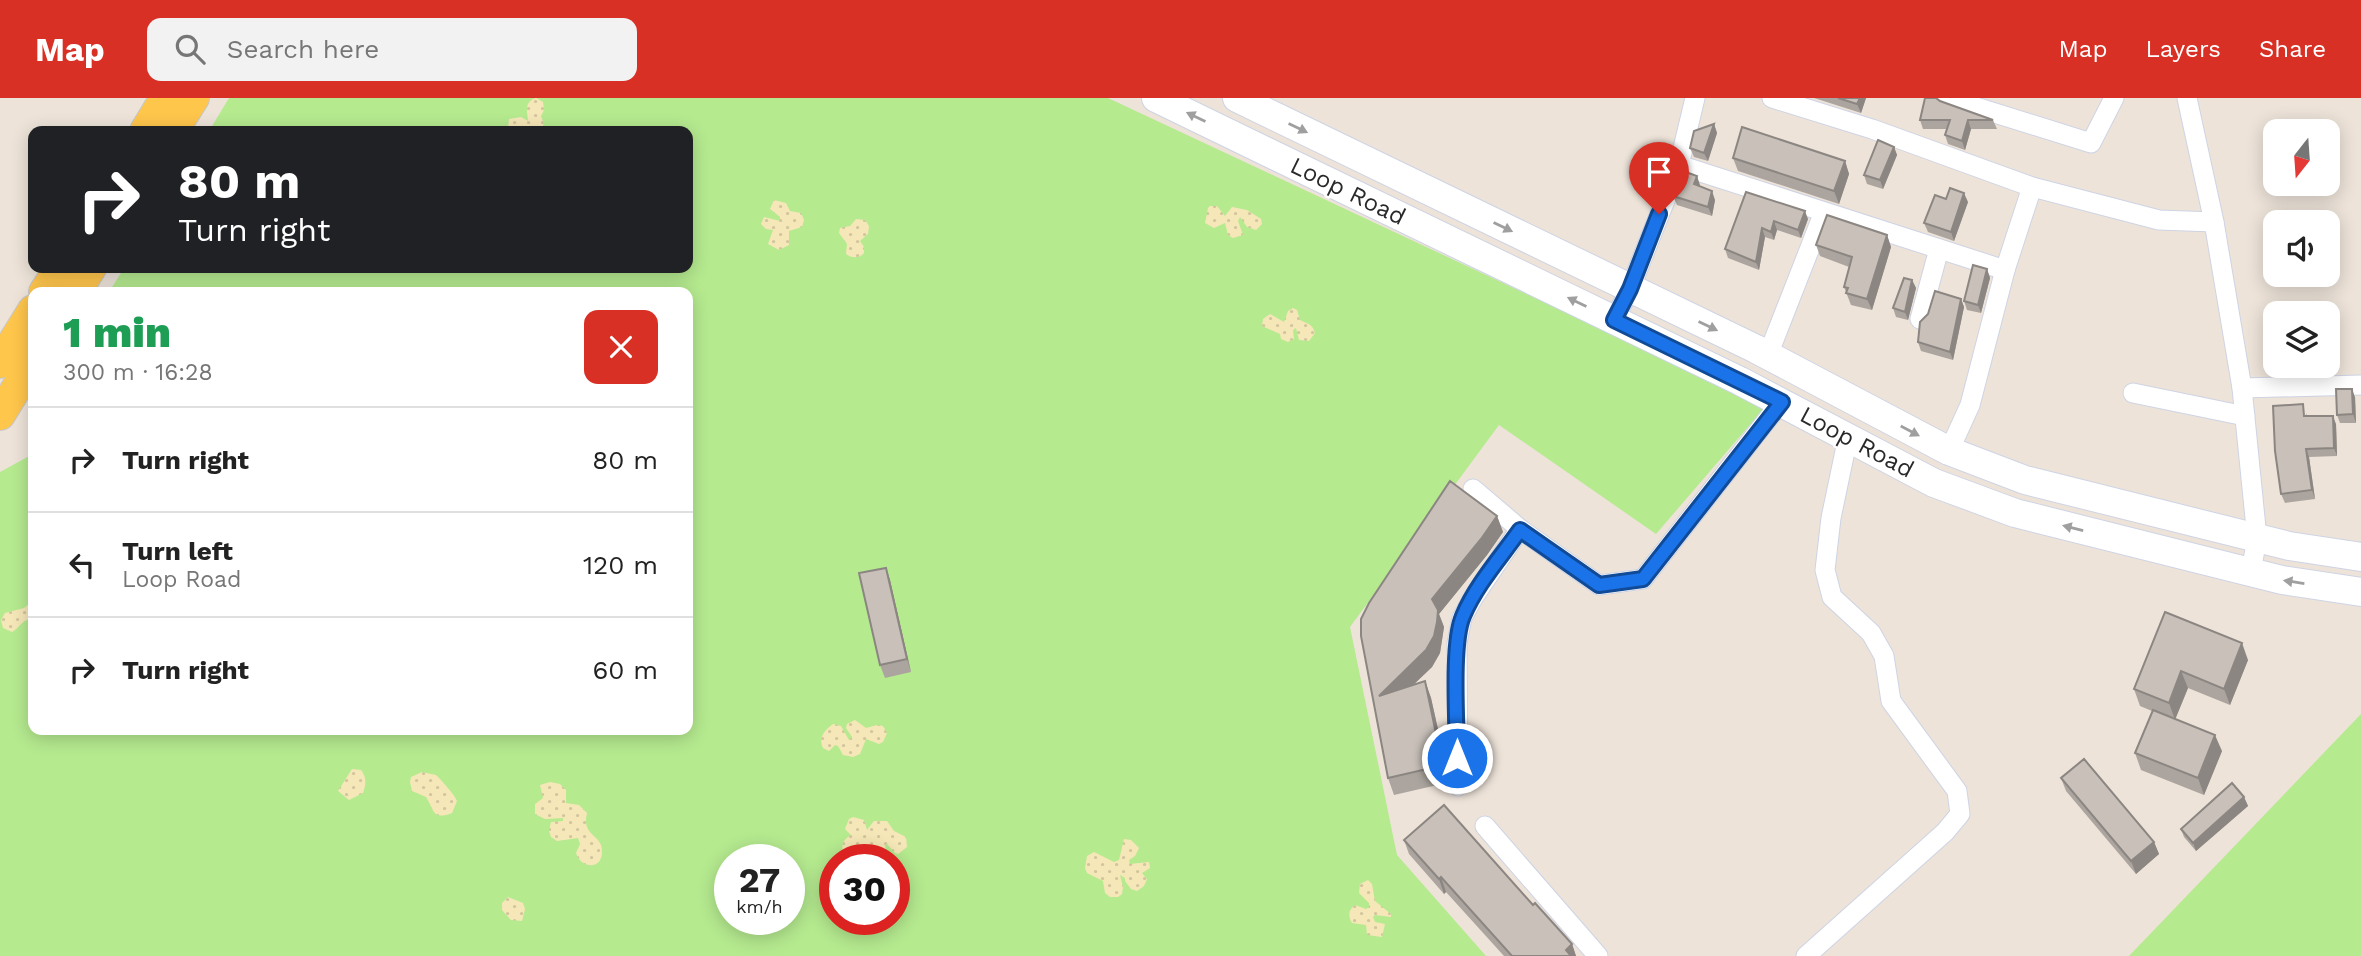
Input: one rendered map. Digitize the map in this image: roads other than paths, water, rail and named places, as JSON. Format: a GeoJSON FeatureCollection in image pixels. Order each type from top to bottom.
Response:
{"type":"FeatureCollection","features":[{"type":"Feature","properties":{"kind":"main road"},"geometry":{"type":"LineString","coordinates":[[135,126],[152,98]]}},
{"type":"Feature","properties":{"kind":"main road"},"geometry":{"type":"LineString","coordinates":[[148,126],[166,98]]}},
{"type":"Feature","properties":{"kind":"main road"},"geometry":{"type":"LineString","coordinates":[[163,126],[181,98]]}},
{"type":"Feature","properties":{"kind":"main road"},"geometry":{"type":"LineString","coordinates":[[176,126],[194,98]]}},
{"type":"Feature","properties":{"kind":"main road","name":"Loop Road"},"geometry":{"type":"LineString","coordinates":[[1156,98],[1782,402],[1934,483],[2015,513],[2282,580],[2361,592]]}},
{"type":"Feature","properties":{"kind":"main road","name":"Loop Road"},"geometry":{"type":"LineString","coordinates":[[1249,101],[1768,355],[1949,451],[2025,480],[2257,538],[2361,557]]}},
{"type":"Feature","properties":{"kind":"main road"},"geometry":{"type":"LineString","coordinates":[[0,346],[28,302]]}},
{"type":"Feature","properties":{"kind":"main road"},"geometry":{"type":"LineString","coordinates":[[0,363],[28,318]]}},
{"type":"Feature","properties":{"kind":"main road"},"geometry":{"type":"LineString","coordinates":[[0,391],[28,345]]}},
{"type":"Feature","properties":{"kind":"main road"},"geometry":{"type":"LineString","coordinates":[[0,415],[28,369]]}},
{"type":"Feature","properties":{"kind":"street"},"geometry":{"type":"LineString","coordinates":[[1614,320],[1630,289],[1679,164],[1695,98]]}},
{"type":"Feature","properties":{"kind":"street"},"geometry":{"type":"LineString","coordinates":[[1772,98],[1872,129],[2032,187],[2159,220],[2214,222]]}},
{"type":"Feature","properties":{"kind":"street"},"geometry":{"type":"LineString","coordinates":[[1947,98],[2091,143],[2114,98]]}},
{"type":"Feature","properties":{"kind":"street"},"geometry":{"type":"LineString","coordinates":[[2187,98],[2214,222],[2242,388],[2257,538],[2251,572]]}},
{"type":"Feature","properties":{"kind":"street"},"geometry":{"type":"LineString","coordinates":[[1242,139],[1249,101]]}},
{"type":"Feature","properties":{"kind":"street"},"geometry":{"type":"LineString","coordinates":[[1679,164],[2005,270]]}},
{"type":"Feature","properties":{"kind":"street"},"geometry":{"type":"LineString","coordinates":[[1949,451],[1970,405],[2005,270],[2032,187]]}},
{"type":"Feature","properties":{"kind":"street"},"geometry":{"type":"LineString","coordinates":[[1768,355],[1824,212]]}},
{"type":"Feature","properties":{"kind":"street"},"geometry":{"type":"LineString","coordinates":[[1920,319],[1939,249]]}},
{"type":"Feature","properties":{"kind":"street"},"geometry":{"type":"LineString","coordinates":[[2242,388],[2361,385]]}},
{"type":"Feature","properties":{"kind":"street"},"geometry":{"type":"LineString","coordinates":[[2133,393],[2245,416]]}},
{"type":"Feature","properties":{"kind":"street"},"geometry":{"type":"LineString","coordinates":[[1473,489],[1520,530],[1599,585],[1643,579],[1782,402]]}},
{"type":"Feature","properties":{"kind":"street"},"geometry":{"type":"LineString","coordinates":[[1806,956],[1945,832],[1960,814],[1957,791],[1891,701],[1884,656],[1871,633],[1832,597],[1825,570],[1831,518],[1848,438]]}},
{"type":"Feature","properties":{"kind":"street"},"geometry":{"type":"LineString","coordinates":[[1458,786],[1457,643],[1462,618],[1520,530]]}},
{"type":"Feature","properties":{"kind":"street"},"geometry":{"type":"LineString","coordinates":[[1485,826],[1598,956]]}}]}
